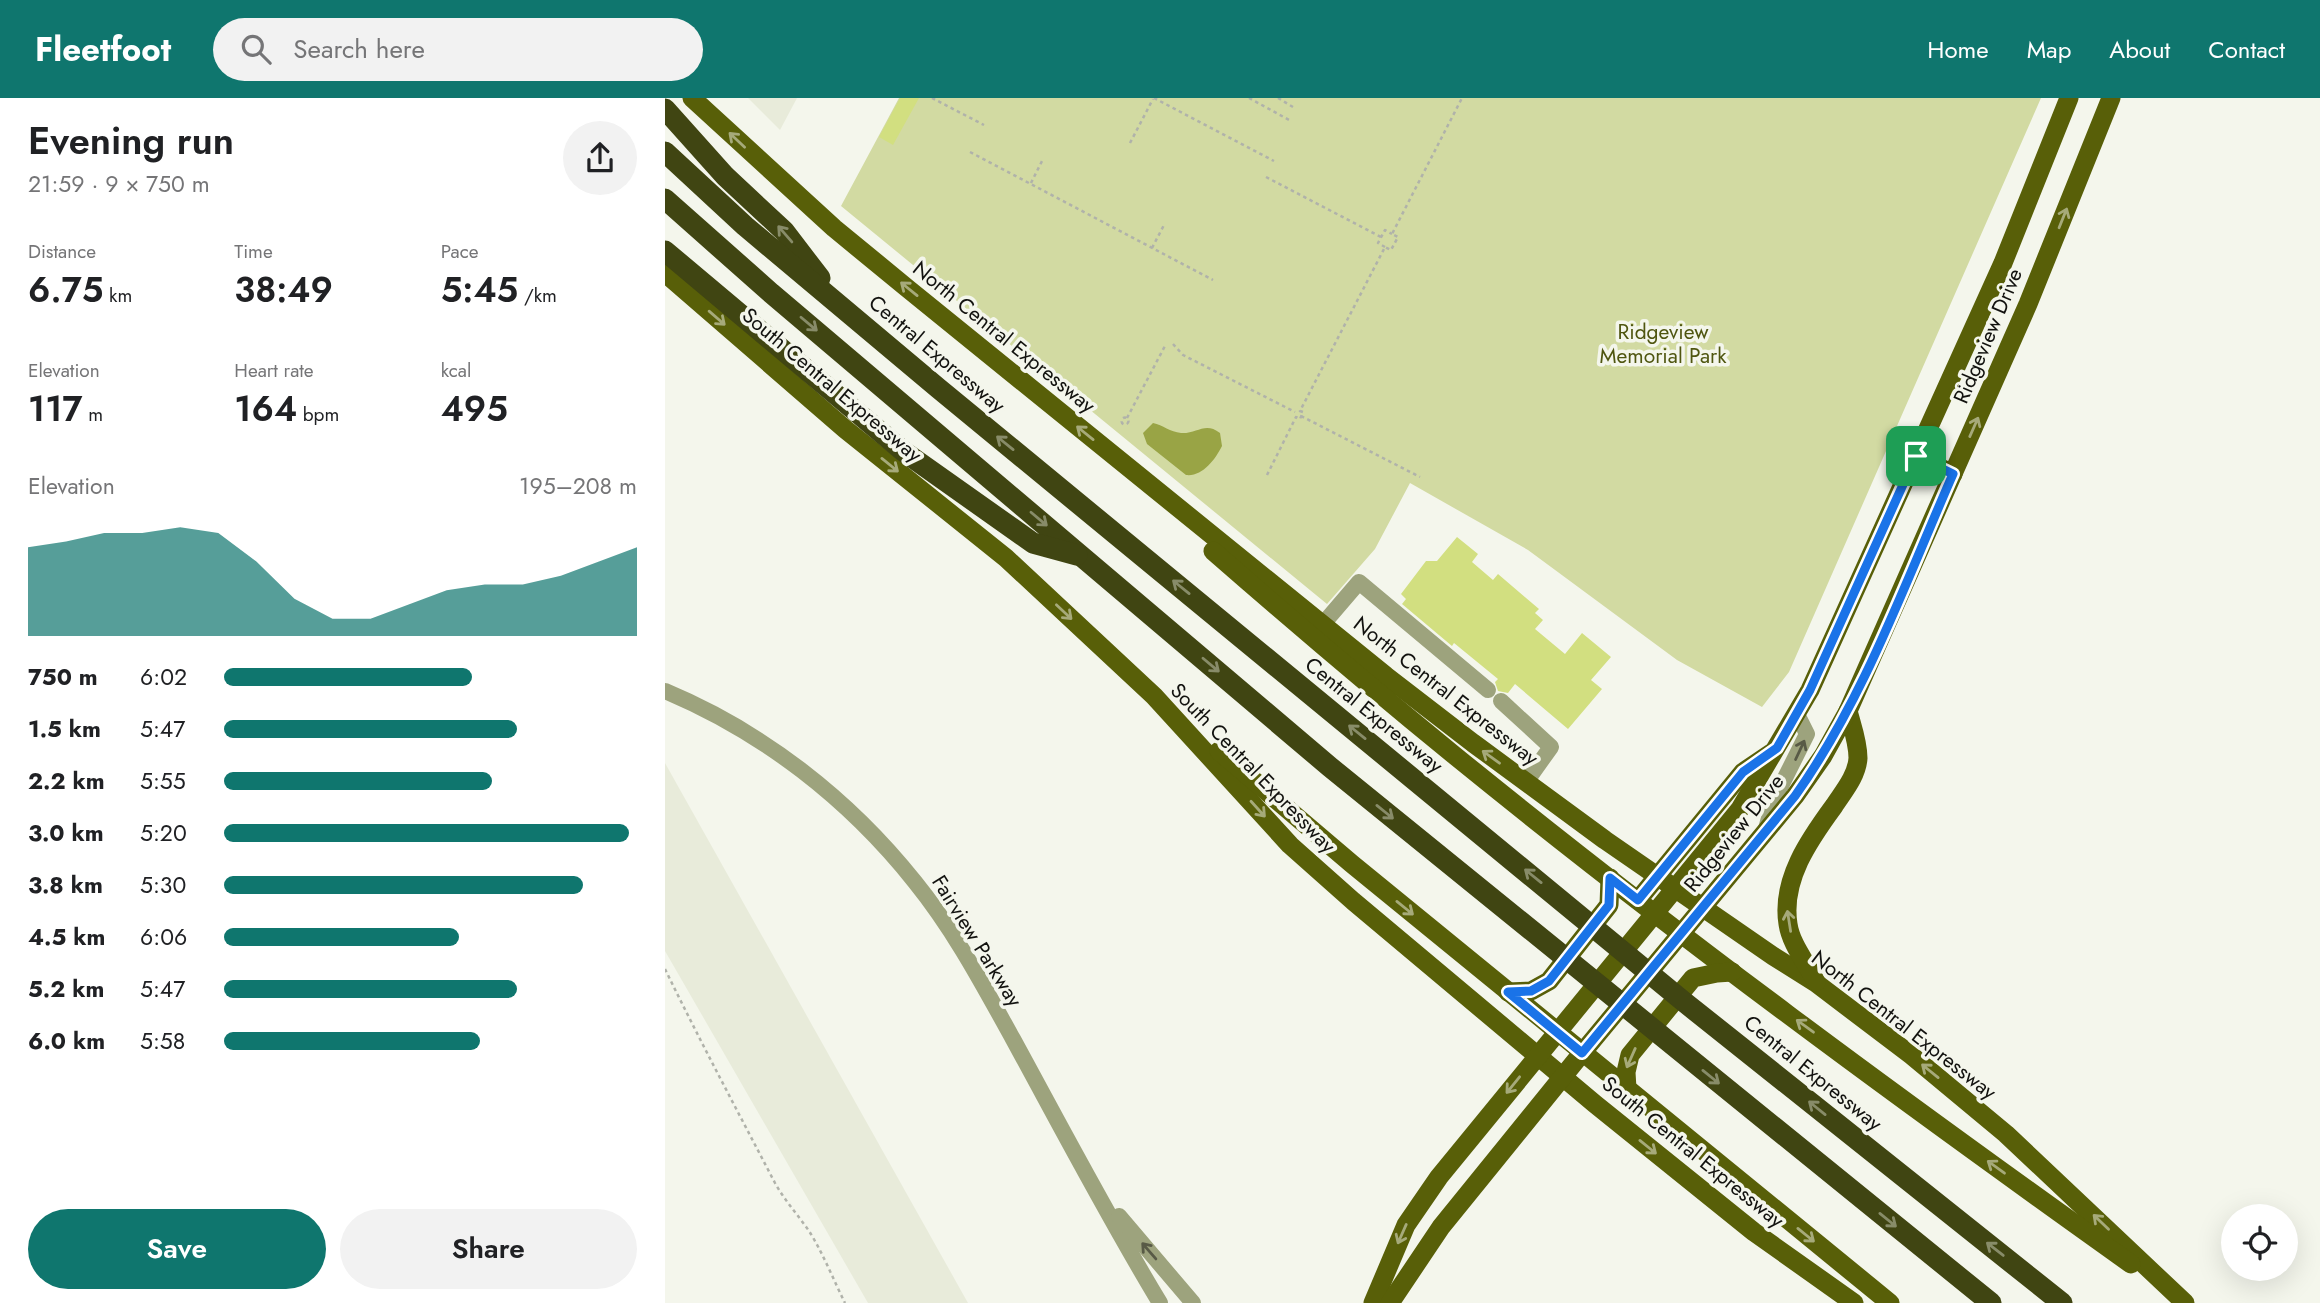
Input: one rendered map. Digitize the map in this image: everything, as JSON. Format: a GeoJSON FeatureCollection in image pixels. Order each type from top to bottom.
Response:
{"type":"FeatureCollection","features":[{"type":"Feature","properties":{"kind":"highway"},"geometry":{"type":"LineString","coordinates":[[665,109],[725,176],[784,232],[842,307]]}},
{"type":"Feature","properties":{"kind":"highway","name":"Central Expressway"},"geometry":{"type":"LineString","coordinates":[[665,152],[754,233],[842,307],[1694,1009],[2058,1299]]}},
{"type":"Feature","properties":{"kind":"highway"},"geometry":{"type":"LineString","coordinates":[[665,199],[771,293],[1341,775],[1991,1303]]}},
{"type":"Feature","properties":{"kind":"highway"},"geometry":{"type":"LineString","coordinates":[[665,251],[903,451],[1033,543],[1084,558]]}},
{"type":"Feature","properties":{"kind":"main road","name":"North Central Expressway"},"geometry":{"type":"LineString","coordinates":[[692,98],[845,236],[1138,476],[1462,735],[1650,871],[1816,983],[1911,1055],[2006,1134],[2185,1303]]}},
{"type":"Feature","properties":{"kind":"main road","name":"Ridgeview Drive"},"geometry":{"type":"LineString","coordinates":[[1373,1303],[1406,1225],[1439,1177],[1740,809],[1777,748],[1821,667],[2003,263],[2069,98]]}},
{"type":"Feature","properties":{"kind":"main road","name":"Ridgeview Drive"},"geometry":{"type":"LineString","coordinates":[[1390,1303],[1441,1227],[1766,832],[1823,756],[1847,711],[2028,303],[2111,98]]}},
{"type":"Feature","properties":{"kind":"main road","name":"South Central Expressway"},"geometry":{"type":"LineString","coordinates":[[665,273],[845,429],[1006,558],[1154,696],[1290,845],[1353,901],[1595,1104],[1754,1232],[1854,1303]]}},
{"type":"Feature","properties":{"kind":"main road"},"geometry":{"type":"LineString","coordinates":[[1916,456],[1953,474]]}},
{"type":"Feature","properties":{"kind":"main road"},"geometry":{"type":"LineString","coordinates":[[1138,476],[1182,525],[1335,657],[1610,878],[1933,1121],[2185,1303]]}},
{"type":"Feature","properties":{"kind":"main road"},"geometry":{"type":"LineString","coordinates":[[1154,696],[1555,1032],[1890,1303]]}},
{"type":"Feature","properties":{"kind":"main road"},"geometry":{"type":"LineString","coordinates":[[1816,983],[1796,948],[1788,926],[1787,902],[1791,877],[1849,783],[1858,761],[1856,739],[1847,711]]}},
{"type":"Feature","properties":{"kind":"main road"},"geometry":{"type":"LineString","coordinates":[[1638,900],[1743,772],[1777,748]]}},
{"type":"Feature","properties":{"kind":"main road"},"geometry":{"type":"LineString","coordinates":[[1508,992],[1531,991],[1549,981],[1609,905],[1610,878]]}},
{"type":"Feature","properties":{"kind":"main road"},"geometry":{"type":"LineString","coordinates":[[1627,1089],[1626,1072],[1630,1055],[1693,978],[1717,972],[1732,972]]}},
{"type":"Feature","properties":{"kind":"street"},"geometry":{"type":"LineString","coordinates":[[1323,624],[1359,582],[1495,695],[1552,747],[1526,782]]}},
{"type":"Feature","properties":{"kind":"street","name":"Fairview Parkway"},"geometry":{"type":"LineString","coordinates":[[665,691],[743,730],[787,759],[832,796],[905,869],[940,916],[974,969],[1160,1303]]}},
{"type":"Feature","properties":{"kind":"street"},"geometry":{"type":"LineString","coordinates":[[1766,832],[1774,800],[1807,734],[1797,713]]}},
{"type":"Feature","properties":{"kind":"street","name":"Fairview Parkway"},"geometry":{"type":"LineString","coordinates":[[1097,1190],[1193,1303]]}},
{"type":"Feature","properties":{"kind":"path"},"geometry":{"type":"LineString","coordinates":[[932,98],[984,125]]}},
{"type":"Feature","properties":{"kind":"path"},"geometry":{"type":"LineString","coordinates":[[1130,143],[1154,98],[1274,161]]}},
{"type":"Feature","properties":{"kind":"path"},"geometry":{"type":"LineString","coordinates":[[1249,98],[1291,121]]}},
{"type":"Feature","properties":{"kind":"path"},"geometry":{"type":"LineString","coordinates":[[1278,98],[1293,107]]}},
{"type":"Feature","properties":{"kind":"path"},"geometry":{"type":"LineString","coordinates":[[1392,234],[1462,98]]}},
{"type":"Feature","properties":{"kind":"path"},"geometry":{"type":"LineString","coordinates":[[970,152],[1213,280]]}},
{"type":"Feature","properties":{"kind":"path"},"geometry":{"type":"LineString","coordinates":[[1031,183],[1042,161]]}},
{"type":"Feature","properties":{"kind":"path"},"geometry":{"type":"LineString","coordinates":[[1266,177],[1381,237]]}},
{"type":"Feature","properties":{"kind":"path"},"geometry":{"type":"LineString","coordinates":[[1152,248],[1164,225]]}},
{"type":"Feature","properties":{"kind":"path"},"geometry":{"type":"LineString","coordinates":[[1385,230],[1398,237],[1391,250],[1378,243],[1381,237],[1385,230]]}},
{"type":"Feature","properties":{"kind":"path"},"geometry":{"type":"LineString","coordinates":[[1300,411],[1385,247]]}},
{"type":"Feature","properties":{"kind":"path"},"geometry":{"type":"LineString","coordinates":[[1127,418],[1166,344]]}},
{"type":"Feature","properties":{"kind":"path"},"geometry":{"type":"LineString","coordinates":[[1173,344],[1183,355],[1295,412]]}},
{"type":"Feature","properties":{"kind":"path"},"geometry":{"type":"LineString","coordinates":[[1295,412],[1296,409],[1300,411]]}},
{"type":"Feature","properties":{"kind":"path"},"geometry":{"type":"LineString","coordinates":[[1300,411],[1303,412],[1301,416]]}},
{"type":"Feature","properties":{"kind":"path"},"geometry":{"type":"LineString","coordinates":[[1295,412],[1293,416],[1296,417]]}},
{"type":"Feature","properties":{"kind":"path"},"geometry":{"type":"LineString","coordinates":[[1296,417],[1300,419],[1301,416]]}},
{"type":"Feature","properties":{"kind":"path"},"geometry":{"type":"LineString","coordinates":[[1301,416],[1420,477]]}},
{"type":"Feature","properties":{"kind":"path"},"geometry":{"type":"LineString","coordinates":[[1267,475],[1296,417]]}},
{"type":"Feature","properties":{"kind":"path"},"geometry":{"type":"LineString","coordinates":[[665,969],[708,1057],[776,1184],[788,1206],[810,1233],[845,1303]]}},
{"type":"Feature","properties":{"kind":"shaded area"},"geometry":{"type":"Polygon","coordinates":[[[748,98],[797,98],[780,130],[748,98]]]}},
{"type":"Feature","properties":{"kind":"shaded area"},"geometry":{"type":"Polygon","coordinates":[[[1153,423],[1181,433],[1210,428],[1220,433],[1222,446],[1203,470],[1186,475],[1147,444],[1143,433],[1153,423]]]}},
{"type":"Feature","properties":{"kind":"shaded area"},"geometry":{"type":"Polygon","coordinates":[[[665,763],[968,1303],[868,1303],[665,951],[665,763]]]}},
{"type":"Feature","properties":{"kind":"green space","name":"Ridgeview Memorial Park"},"geometry":{"type":"Polygon","coordinates":[[[899,98],[2041,98],[1789,672],[1762,707],[1677,660],[1528,550],[1410,483],[1375,549],[1327,604],[841,206],[899,98]]]}},
{"type":"Feature","properties":{"kind":"building"},"geometry":{"type":"Polygon","coordinates":[[[900,98],[919,98],[893,145],[879,137],[900,98]]]}},
{"type":"Feature","properties":{"kind":"building"},"geometry":{"type":"Polygon","coordinates":[[[1457,537],[1478,554],[1472,562],[1493,580],[1498,574],[1539,609],[1535,613],[1543,620],[1535,629],[1565,654],[1582,633],[1611,657],[1591,680],[1602,689],[1568,729],[1515,684],[1508,693],[1498,691],[1495,682],[1498,679],[1454,643],[1452,646],[1402,604],[1406,599],[1401,594],[1426,561],[1437,561],[1457,537]]]}},
{"type":"Feature","properties":{"kind":"route"},"geometry":{"type":"LineString","coordinates":[[1916,456],[1953,474],[1847,711],[1823,756],[1795,796],[1582,1053],[1508,992],[1531,991],[1549,981],[1609,905],[1610,878],[1638,900],[1743,772],[1777,748],[1810,690],[1916,456]]}}]}
